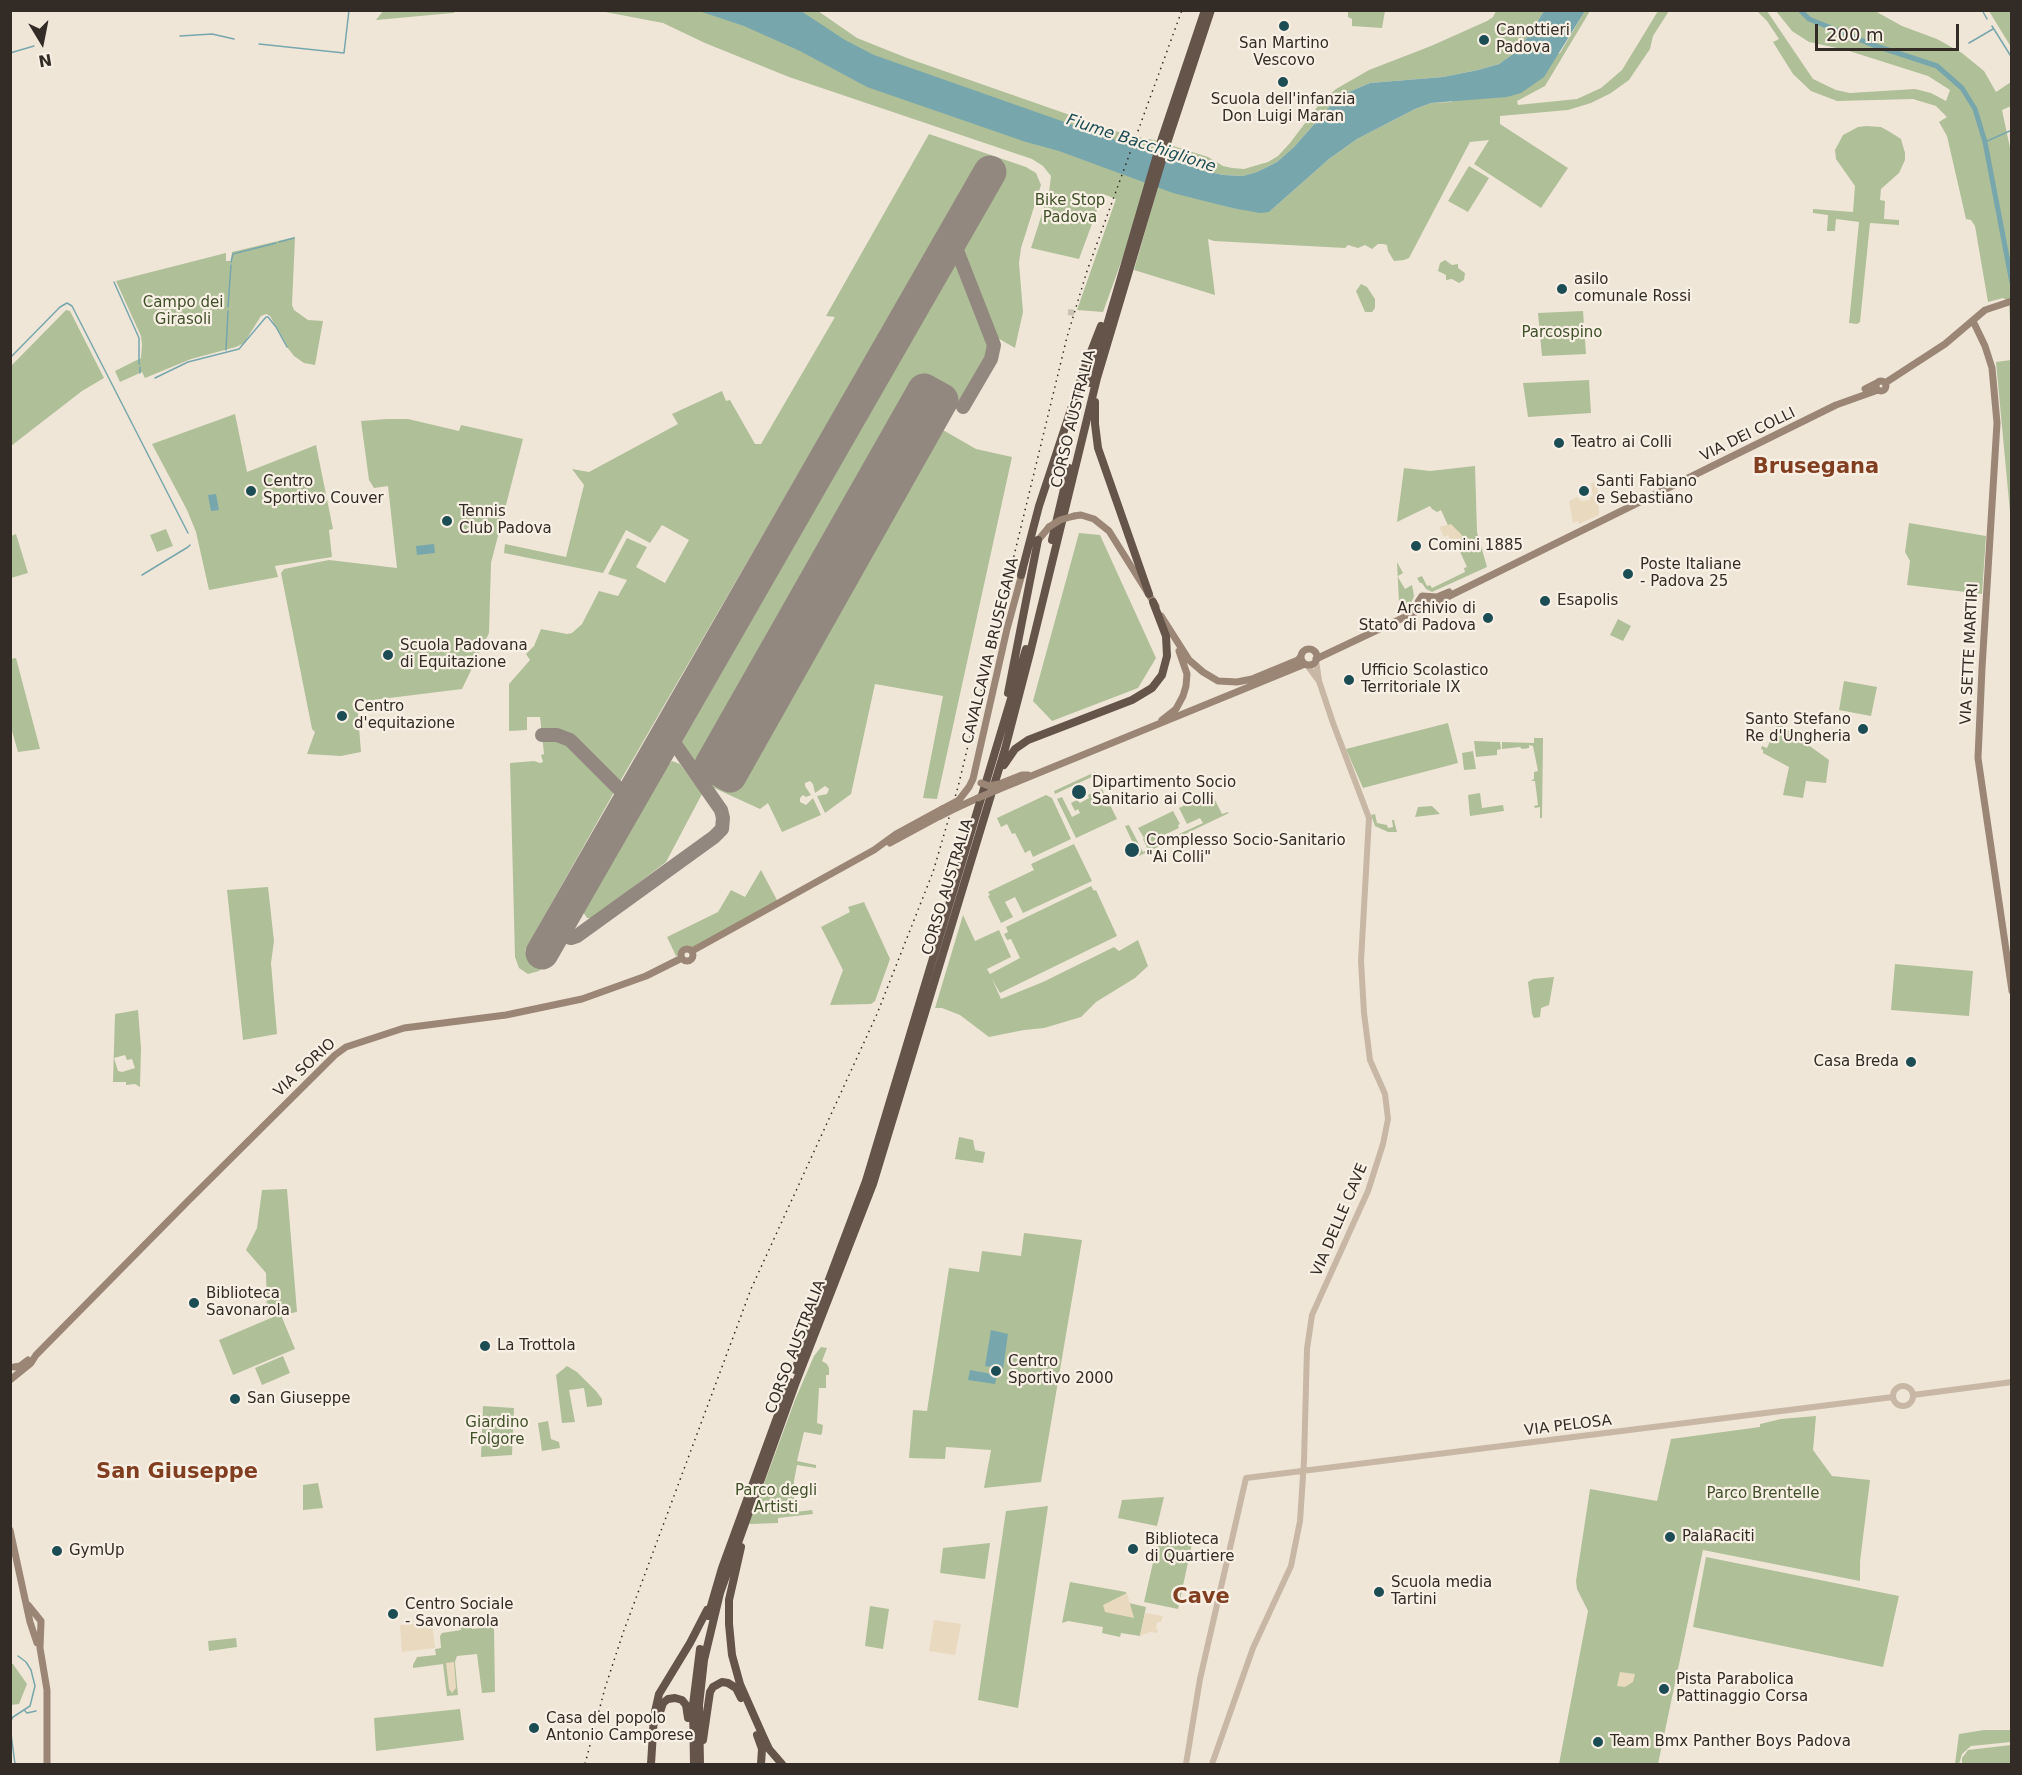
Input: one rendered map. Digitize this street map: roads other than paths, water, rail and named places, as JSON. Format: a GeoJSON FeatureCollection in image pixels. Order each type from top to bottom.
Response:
{"type":"FeatureCollection","features":[{"type":"Feature","properties":{"kind":"highway","name":"CORSO AUSTRALIA"},"geometry":{"type":"LineString","coordinates":[[700,1764],[699,1705],[704,1660],[720,1593],[796,1382],[873,1184],[1005,749],[1097,378],[1147,197],[1205,10]]}},
{"type":"Feature","properties":{"kind":"highway","name":"CORSO AUSTRALIA"},"geometry":{"type":"LineString","coordinates":[[1165,139],[1211,10]]}},
{"type":"Feature","properties":{"kind":"highway","name":"CORSO AUSTRALIA"},"geometry":{"type":"LineString","coordinates":[[694,1764],[693,1705],[698,1661],[711,1602],[756,1470],[866,1181],[1025,651],[1093,370],[1123,266],[1147,197]]}},
{"type":"Feature","properties":{"kind":"highway"},"geometry":{"type":"LineString","coordinates":[[1021,575],[1032,527],[1081,377],[1103,321],[1114,283],[1123,266]]}},
{"type":"Feature","properties":{"kind":"highway"},"geometry":{"type":"LineString","coordinates":[[983,819],[1005,764],[1011,753],[1020,745],[1035,736],[1141,696],[1157,682],[1166,662],[1167,644],[1164,627],[1151,598],[1098,448],[1095,424],[1097,378]]}},
{"type":"Feature","properties":{"kind":"highway"},"geometry":{"type":"LineString","coordinates":[[998,743],[1038,540]]}},
{"type":"Feature","properties":{"kind":"highway"},"geometry":{"type":"LineString","coordinates":[[749,1511],[731,1589],[730,1639],[741,1684],[769,1749],[782,1764]]}},
{"type":"Feature","properties":{"kind":"highway"},"geometry":{"type":"LineString","coordinates":[[653,1761],[654,1716],[658,1694],[690,1644],[711,1602]]}},
{"type":"Feature","properties":{"kind":"highway"},"geometry":{"type":"LineString","coordinates":[[700,1764],[710,1692],[722,1682],[732,1685],[739,1693],[762,1749],[762,1764]]}},
{"type":"Feature","properties":{"kind":"highway"},"geometry":{"type":"LineString","coordinates":[[653,1761],[660,1709],[668,1699],[682,1700],[686,1705],[688,1727],[693,1739]]}},
{"type":"Feature","properties":{"kind":"main road","name":"VIA DEI COLLI"},"geometry":{"type":"LineString","coordinates":[[1316,657],[1427,607],[1880,385],[1946,344],[1985,310],[2008,302]]}},
{"type":"Feature","properties":{"kind":"main road","name":"VIA SETTE MARTIRI"},"geometry":{"type":"LineString","coordinates":[[1973,321],[1992,368],[1997,410],[1978,758],[2012,991]]}},
{"type":"Feature","properties":{"kind":"main road","name":"CAVALCAVIA BRUSEGANA"},"geometry":{"type":"LineString","coordinates":[[692,951],[941,813],[959,800],[969,788],[974,773],[1021,575],[1029,554],[1038,540],[1048,527],[1060,520],[1081,515],[1094,519],[1109,531],[1189,660],[1203,672],[1218,681],[1228,682],[1245,681],[1270,671]]}},
{"type":"Feature","properties":{"kind":"main road","name":"VIA DEI COLLI"},"geometry":{"type":"LineString","coordinates":[[1402,618],[1422,596],[1437,597],[1468,586]]}},
{"type":"Feature","properties":{"kind":"main road"},"geometry":{"type":"LineString","coordinates":[[1418,602],[1421,606],[1427,607],[1430,600],[1428,597]]}},
{"type":"Feature","properties":{"kind":"main road"},"geometry":{"type":"LineString","coordinates":[[1120,741],[1170,714],[1184,696],[1187,674],[1170,631]]}},
{"type":"Feature","properties":{"kind":"main road","name":"VIA DEI COLLI"},"geometry":{"type":"LineString","coordinates":[[1270,671],[1298,660],[1307,650],[1316,657]]}},
{"type":"Feature","properties":{"kind":"main road"},"geometry":{"type":"LineString","coordinates":[[1301,656],[1302,661],[1306,664]]}},
{"type":"Feature","properties":{"kind":"main road","name":"VIA DEI COLLI"},"geometry":{"type":"LineString","coordinates":[[1221,699],[1306,664],[1314,663],[1316,657]]}},
{"type":"Feature","properties":{"kind":"main road","name":"CAVALCAVIA BRUSEGANA"},"geometry":{"type":"LineString","coordinates":[[941,813],[978,798],[1022,775],[1036,774],[1221,699]]}},
{"type":"Feature","properties":{"kind":"main road","name":"CAVALCAVIA BRUSEGANA"},"geometry":{"type":"LineString","coordinates":[[974,773],[981,783],[998,787]]}},
{"type":"Feature","properties":{"kind":"main road","name":"VIA SORIO"},"geometry":{"type":"LineString","coordinates":[[12,1373],[36,1355],[188,1201],[335,1055],[346,1047],[404,1028],[506,1015],[582,999],[641,978],[682,958],[681,953],[684,950],[692,951]]}},
{"type":"Feature","properties":{"kind":"main road"},"geometry":{"type":"LineString","coordinates":[[10,1530],[40,1648],[47,1690],[47,1764]]}},
{"type":"Feature","properties":{"kind":"main road"},"geometry":{"type":"LineString","coordinates":[[33,1620],[40,1620],[40,1648]]}},
{"type":"Feature","properties":{"kind":"street","name":"VIA DELLE CAVE"},"geometry":{"type":"LineString","coordinates":[[1212,1764],[1253,1648],[1291,1566],[1300,1521],[1304,1471],[1307,1358],[1312,1315],[1368,1191],[1383,1144],[1389,1111],[1386,1094],[1370,1060],[1360,961],[1369,818],[1319,681],[1316,657]]}},
{"type":"Feature","properties":{"kind":"street","name":"VIA DELLE CAVE"},"geometry":{"type":"LineString","coordinates":[[1306,664],[1319,681]]}},
{"type":"Feature","properties":{"kind":"street","name":"VIA PELOSA"},"geometry":{"type":"LineString","coordinates":[[1913,1395],[2012,1382]]}},
{"type":"Feature","properties":{"kind":"street","name":"VIA PELOSA"},"geometry":{"type":"LineString","coordinates":[[1904,1386],[1909,1388],[1913,1395],[1912,1401],[1905,1405],[1896,1403],[1893,1397],[1895,1389],[1904,1386]]}},
{"type":"Feature","properties":{"kind":"street","name":"VIA PELOSA"},"geometry":{"type":"LineString","coordinates":[[1186,1764],[1200,1679],[1246,1478],[1893,1397]]}},
{"type":"Feature","properties":{"kind":"water"},"geometry":{"type":"Polygon","coordinates":[[[699,11],[801,11],[845,40],[874,55],[1201,170],[1223,175],[1243,176],[1277,162],[1294,147],[1339,96],[1370,83],[1443,77],[1499,64],[1516,52],[1544,11],[1585,11],[1544,77],[1521,93],[1507,97],[1431,103],[1415,109],[1357,139],[1329,159],[1269,212],[1260,213],[1173,193],[1059,151],[1026,142],[867,87],[800,51],[744,26],[699,11]]]}},
{"type":"Feature","properties":{"kind":"water"},"geometry":{"type":"Polygon","coordinates":[[[216,494],[219,510],[211,511],[208,495],[216,494]]]}},
{"type":"Feature","properties":{"kind":"water"},"geometry":{"type":"Polygon","coordinates":[[[434,544],[435,553],[417,555],[416,546],[434,544]]]}},
{"type":"Feature","properties":{"kind":"water"},"geometry":{"type":"Polygon","coordinates":[[[991,1330],[1008,1334],[1003,1369],[985,1366],[991,1330]]]}},
{"type":"Feature","properties":{"kind":"water"},"geometry":{"type":"Polygon","coordinates":[[[970,1370],[997,1375],[995,1384],[968,1380],[970,1370]]]}},
{"type":"Feature","properties":{"kind":"waterway"},"geometry":{"type":"LineString","coordinates":[[259,44],[344,53],[349,10]]}},
{"type":"Feature","properties":{"kind":"waterway"},"geometry":{"type":"LineString","coordinates":[[1800,10],[1809,19],[1873,45],[1937,66],[1962,88],[1975,109],[1985,142],[2012,283]]}},
{"type":"Feature","properties":{"kind":"waterway"},"geometry":{"type":"LineString","coordinates":[[1982,10],[1987,19]]}},
{"type":"Feature","properties":{"kind":"waterway"},"geometry":{"type":"LineString","coordinates":[[1992,26],[2012,58]]}},
{"type":"Feature","properties":{"kind":"waterway"},"geometry":{"type":"LineString","coordinates":[[1969,43],[1993,29]]}},
{"type":"Feature","properties":{"kind":"waterway"},"geometry":{"type":"LineString","coordinates":[[180,36],[212,34],[234,39]]}},
{"type":"Feature","properties":{"kind":"waterway"},"geometry":{"type":"LineString","coordinates":[[10,53],[34,46]]}},
{"type":"Feature","properties":{"kind":"waterway"},"geometry":{"type":"LineString","coordinates":[[1985,142],[2012,130]]}},
{"type":"Feature","properties":{"kind":"waterway"},"geometry":{"type":"LineString","coordinates":[[279,242],[294,238]]}},
{"type":"Feature","properties":{"kind":"waterway"},"geometry":{"type":"LineString","coordinates":[[231,262],[233,254],[276,243]]}},
{"type":"Feature","properties":{"kind":"waterway"},"geometry":{"type":"LineString","coordinates":[[228,307],[231,265]]}},
{"type":"Feature","properties":{"kind":"waterway"},"geometry":{"type":"LineString","coordinates":[[114,282],[139,338],[139,364]]}},
{"type":"Feature","properties":{"kind":"waterway"},"geometry":{"type":"LineString","coordinates":[[10,358],[60,307],[67,303],[72,306],[188,533]]}},
{"type":"Feature","properties":{"kind":"waterway"},"geometry":{"type":"LineString","coordinates":[[226,350],[228,311]]}},
{"type":"Feature","properties":{"kind":"waterway"},"geometry":{"type":"LineString","coordinates":[[155,378],[188,362],[239,349],[266,317],[276,327],[287,347]]}},
{"type":"Feature","properties":{"kind":"waterway"},"geometry":{"type":"LineString","coordinates":[[140,367],[140,373]]}},
{"type":"Feature","properties":{"kind":"waterway"},"geometry":{"type":"LineString","coordinates":[[142,575],[190,545]]}},
{"type":"Feature","properties":{"kind":"waterway"},"geometry":{"type":"LineString","coordinates":[[10,1722],[13,1717],[30,1706],[35,1686],[31,1670],[18,1656]]}},
{"type":"Feature","properties":{"kind":"waterway"},"geometry":{"type":"LineString","coordinates":[[25,1711],[27,1713],[36,1711]]}},
{"type":"Feature","properties":{"kind":"waterway"},"geometry":{"type":"LineString","coordinates":[[10,1726],[15,1764]]}},
{"type":"Feature","properties":{"kind":"tunnel"},"geometry":{"type":"LineString","coordinates":[[1068,312],[1076,313]]}},
{"type":"Feature","properties":{"kind":"railway"},"geometry":{"type":"LineString","coordinates":[[585,1764],[605,1688],[623,1633],[751,1289],[877,1014],[933,872],[958,787],[1067,337],[1087,271],[1182,10]]}},
{"type":"Feature","properties":{"kind":"place","name":"San Martino Vescovo"},"geometry":{"type":"Point","coordinates":[1284,26]}},
{"type":"Feature","properties":{"kind":"place","name":"Canottieri Padova"},"geometry":{"type":"Point","coordinates":[1484,40]}},
{"type":"Feature","properties":{"kind":"place","name":"Scuola dell'infanzia Don Luigi Maran"},"geometry":{"type":"Point","coordinates":[1283,82]}},
{"type":"Feature","properties":{"kind":"place","name":"asilo comunale Rossi"},"geometry":{"type":"Point","coordinates":[1562,289]}},
{"type":"Feature","properties":{"kind":"place","name":"Teatro ai Colli"},"geometry":{"type":"Point","coordinates":[1559,443]}},
{"type":"Feature","properties":{"kind":"place","name":"Centro Sportivo Couver"},"geometry":{"type":"Point","coordinates":[251,491]}},
{"type":"Feature","properties":{"kind":"place","name":"Santi Fabiano e Sebastiano"},"geometry":{"type":"Point","coordinates":[1584,491]}},
{"type":"Feature","properties":{"kind":"place","name":"Tennis Club Padova"},"geometry":{"type":"Point","coordinates":[447,521]}},
{"type":"Feature","properties":{"kind":"place","name":"Comini 1885"},"geometry":{"type":"Point","coordinates":[1416,546]}},
{"type":"Feature","properties":{"kind":"place","name":"Poste Italiane - Padova 25"},"geometry":{"type":"Point","coordinates":[1628,574]}},
{"type":"Feature","properties":{"kind":"place","name":"Esapolis"},"geometry":{"type":"Point","coordinates":[1545,601]}},
{"type":"Feature","properties":{"kind":"place","name":"Archivio di Stato di Padova"},"geometry":{"type":"Point","coordinates":[1488,618]}},
{"type":"Feature","properties":{"kind":"place","name":"Scuola Padovana di Equitazione"},"geometry":{"type":"Point","coordinates":[388,655]}},
{"type":"Feature","properties":{"kind":"place","name":"Ufficio Scolastico Territoriale IX"},"geometry":{"type":"Point","coordinates":[1349,680]}},
{"type":"Feature","properties":{"kind":"place","name":"Centro d'equitazione"},"geometry":{"type":"Point","coordinates":[342,716]}},
{"type":"Feature","properties":{"kind":"place","name":"Santo Stefano Re d'Ungheria"},"geometry":{"type":"Point","coordinates":[1863,729]}},
{"type":"Feature","properties":{"kind":"place","name":"Dipartimento Socio Sanitario ai Colli"},"geometry":{"type":"Point","coordinates":[1079,792]}},
{"type":"Feature","properties":{"kind":"place","name":"Complesso Socio-Sanitario \"Ai Colli\""},"geometry":{"type":"Point","coordinates":[1132,850]}},
{"type":"Feature","properties":{"kind":"place","name":"Casa Breda"},"geometry":{"type":"Point","coordinates":[1911,1062]}},
{"type":"Feature","properties":{"kind":"place","name":"Biblioteca Savonarola"},"geometry":{"type":"Point","coordinates":[194,1303]}},
{"type":"Feature","properties":{"kind":"place","name":"La Trottola"},"geometry":{"type":"Point","coordinates":[485,1346]}},
{"type":"Feature","properties":{"kind":"place","name":"Centro Sportivo 2000"},"geometry":{"type":"Point","coordinates":[996,1371]}},
{"type":"Feature","properties":{"kind":"place","name":"San Giuseppe"},"geometry":{"type":"Point","coordinates":[235,1399]}},
{"type":"Feature","properties":{"kind":"place","name":"PalaRaciti"},"geometry":{"type":"Point","coordinates":[1670,1537]}},
{"type":"Feature","properties":{"kind":"place","name":"Biblioteca di Quartiere"},"geometry":{"type":"Point","coordinates":[1133,1549]}},
{"type":"Feature","properties":{"kind":"place","name":"GymUp"},"geometry":{"type":"Point","coordinates":[57,1551]}},
{"type":"Feature","properties":{"kind":"place","name":"Scuola media Tartini"},"geometry":{"type":"Point","coordinates":[1379,1592]}},
{"type":"Feature","properties":{"kind":"place","name":"Centro Sociale - Savonarola"},"geometry":{"type":"Point","coordinates":[393,1614]}},
{"type":"Feature","properties":{"kind":"place","name":"Pista Parabolica Pattinaggio Corsa"},"geometry":{"type":"Point","coordinates":[1664,1689]}},
{"type":"Feature","properties":{"kind":"place","name":"Casa del popolo Antonio Camporese"},"geometry":{"type":"Point","coordinates":[534,1728]}},
{"type":"Feature","properties":{"kind":"place","name":"Team Bmx Panther Boys Padova"},"geometry":{"type":"Point","coordinates":[1598,1742]}},
{"type":"Feature","properties":{"kind":"district","name":"Brusegana"},"geometry":{"type":"Point","coordinates":[1816,468]}},
{"type":"Feature","properties":{"kind":"district","name":"San Giuseppe"},"geometry":{"type":"Point","coordinates":[177,1473]}},
{"type":"Feature","properties":{"kind":"district","name":"Cave"},"geometry":{"type":"Point","coordinates":[1201,1598]}},
{"type":"Feature","properties":{"kind":"water label","name":"Fiume Bacchiglione"},"geometry":{"type":"Point","coordinates":[1141,144]}},
{"type":"Feature","properties":{"kind":"park label","name":"Bike Stop Padova"},"geometry":{"type":"Point","coordinates":[1070,210]}},
{"type":"Feature","properties":{"kind":"park label","name":"Campo dei Girasoli"},"geometry":{"type":"Point","coordinates":[183,312]}},
{"type":"Feature","properties":{"kind":"park label","name":"Parcospino"},"geometry":{"type":"Point","coordinates":[1562,333]}},
{"type":"Feature","properties":{"kind":"park label","name":"Giardino Folgore"},"geometry":{"type":"Point","coordinates":[497,1432]}},
{"type":"Feature","properties":{"kind":"park label","name":"Parco Brentelle"},"geometry":{"type":"Point","coordinates":[1763,1494]}},
{"type":"Feature","properties":{"kind":"park label","name":"Parco degli Artisti"},"geometry":{"type":"Point","coordinates":[776,1500]}}]}
